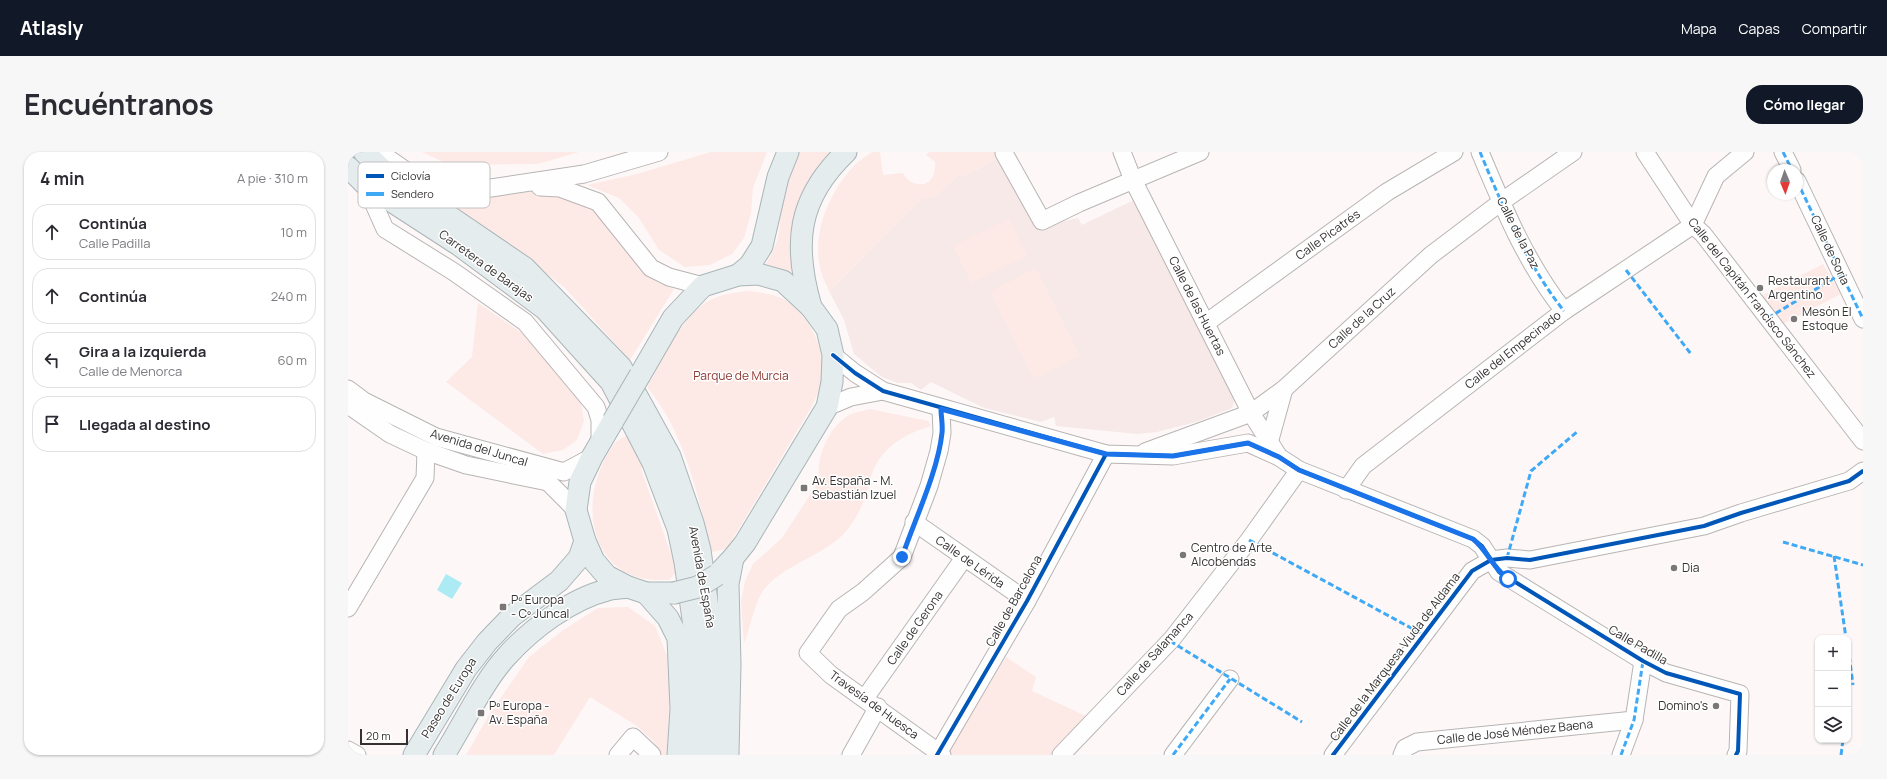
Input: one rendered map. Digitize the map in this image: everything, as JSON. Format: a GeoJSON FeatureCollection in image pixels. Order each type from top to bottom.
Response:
{"type":"FeatureCollection","features":[{"type":"Feature","properties":{"kind":"main road","name":"Carretera de Barajas"},"geometry":{"type":"LineString","coordinates":[[364,152],[374,162]]}},
{"type":"Feature","properties":{"kind":"main road"},"geometry":{"type":"LineString","coordinates":[[738,275],[750,264],[762,246],[778,177],[788,152]]}},
{"type":"Feature","properties":{"kind":"main road"},"geometry":{"type":"LineString","coordinates":[[811,307],[803,279],[800,256],[804,216],[814,193],[830,167],[846,152]]}},
{"type":"Feature","properties":{"kind":"main road","name":"Carretera de Barajas"},"geometry":{"type":"LineString","coordinates":[[348,167],[358,177]]}},
{"type":"Feature","properties":{"kind":"main road","name":"Carretera de Barajas"},"geometry":{"type":"LineString","coordinates":[[401,208],[459,246],[545,309],[616,374]]}},
{"type":"Feature","properties":{"kind":"main road","name":"Carretera de Barajas"},"geometry":{"type":"LineString","coordinates":[[437,208],[524,268],[616,374]]}},
{"type":"Feature","properties":{"kind":"main road"},"geometry":{"type":"LineString","coordinates":[[678,755],[681,709],[678,638],[668,618],[637,590],[607,576],[594,561],[585,541],[576,510],[580,482],[596,449],[673,318],[702,286],[738,275],[758,274],[783,281],[811,307]]}},
{"type":"Feature","properties":{"kind":"main road","name":"Paseo de Europa"},"geometry":{"type":"LineString","coordinates":[[444,755],[490,679],[506,657],[532,632],[572,603],[607,590],[637,590],[674,593],[698,587],[717,575],[733,558],[745,543],[826,407],[832,382],[833,355],[827,329],[811,307]]}},
{"type":"Feature","properties":{"kind":"main road","name":"Avenida de España"},"geometry":{"type":"LineString","coordinates":[[616,374],[653,463],[678,529],[685,562],[697,648],[697,735],[694,755]]}},
{"type":"Feature","properties":{"kind":"main road","name":"Avenida de España"},"geometry":{"type":"LineString","coordinates":[[616,374],[670,456],[691,516],[700,550],[710,616],[716,683],[712,755]]}},
{"type":"Feature","properties":{"kind":"main road","name":"Paseo de Europa"},"geometry":{"type":"LineString","coordinates":[[414,755],[470,663],[512,616],[559,581],[579,558],[585,541]]}},
{"type":"Feature","properties":{"kind":"main road"},"geometry":{"type":"LineString","coordinates":[[728,755],[730,664],[728,584],[733,558]]}},
{"type":"Feature","properties":{"kind":"street"},"geometry":{"type":"LineString","coordinates":[[379,152],[394,162]]}},
{"type":"Feature","properties":{"kind":"street"},"geometry":{"type":"LineString","coordinates":[[490,188],[584,174],[659,152]]}},
{"type":"Feature","properties":{"kind":"street","name":"Calle de las Huertas"},"geometry":{"type":"LineString","coordinates":[[1122,152],[1133,180],[1251,413],[1279,457]]}},
{"type":"Feature","properties":{"kind":"street","name":"Calle Picatrés"},"geometry":{"type":"LineString","coordinates":[[1206,323],[1387,192],[1454,152]]}},
{"type":"Feature","properties":{"kind":"street","name":"Calle de la Paz"},"geometry":{"type":"LineString","coordinates":[[1480,152],[1501,202],[1522,246],[1550,293],[1564,311]]}},
{"type":"Feature","properties":{"kind":"street","name":"Calle de la Cruz"},"geometry":{"type":"LineString","coordinates":[[1137,455],[1251,413],[1284,389],[1432,255],[1501,202],[1573,152]]}},
{"type":"Feature","properties":{"kind":"street","name":"Calle del Capitán Francisco Sánchez"},"geometry":{"type":"LineString","coordinates":[[1645,152],[1693,225],[1703,234],[1736,276],[1863,442]]}},
{"type":"Feature","properties":{"kind":"street"},"geometry":{"type":"LineString","coordinates":[[1693,225],[1716,176],[1745,152]]}},
{"type":"Feature","properties":{"kind":"street"},"geometry":{"type":"LineString","coordinates":[[1783,152],[1789,164]]}},
{"type":"Feature","properties":{"kind":"street"},"geometry":{"type":"LineString","coordinates":[[1004,153],[1042,221],[1079,203],[1192,154]]}},
{"type":"Feature","properties":{"kind":"street"},"geometry":{"type":"LineString","coordinates":[[508,186],[560,188],[598,202],[627,236],[651,268],[669,277],[702,286]]}},
{"type":"Feature","properties":{"kind":"street","name":"Calle de Soria"},"geometry":{"type":"LineString","coordinates":[[1803,194],[1863,319]]}},
{"type":"Feature","properties":{"kind":"street"},"geometry":{"type":"LineString","coordinates":[[376,208],[385,229],[454,272],[525,322],[596,407],[600,420],[596,449]]}},
{"type":"Feature","properties":{"kind":"street","name":"Calle del Empecinado"},"geometry":{"type":"LineString","coordinates":[[1346,490],[1363,466],[1564,311],[1693,225]]}},
{"type":"Feature","properties":{"kind":"street"},"geometry":{"type":"LineString","coordinates":[[833,355],[855,373],[883,391],[941,409],[1106,454],[1173,456],[1248,443],[1279,457]]}},
{"type":"Feature","properties":{"kind":"street","name":"Avenida del Juncal"},"geometry":{"type":"LineString","coordinates":[[348,389],[364,401],[436,437],[564,472],[596,449]]}},
{"type":"Feature","properties":{"kind":"street"},"geometry":{"type":"LineString","coordinates":[[1269,443],[1284,389]]}},
{"type":"Feature","properties":{"kind":"street"},"geometry":{"type":"LineString","coordinates":[[826,407],[851,397],[883,391]]}},
{"type":"Feature","properties":{"kind":"street","name":"Avenida del Juncal"},"geometry":{"type":"LineString","coordinates":[[348,405],[390,434],[426,451],[466,465],[548,482],[576,510]]}},
{"type":"Feature","properties":{"kind":"street"},"geometry":{"type":"LineString","coordinates":[[914,522],[929,486],[939,451],[942,433],[941,409]]}},
{"type":"Feature","properties":{"kind":"street"},"geometry":{"type":"LineString","coordinates":[[348,608],[425,478],[426,451]]}},
{"type":"Feature","properties":{"kind":"street","name":"Calle de Barcelona"},"geometry":{"type":"LineString","coordinates":[[939,754],[1027,601],[1106,454]]}},
{"type":"Feature","properties":{"kind":"street","name":"Calle Padilla"},"geometry":{"type":"LineString","coordinates":[[1279,457],[1299,470],[1346,490],[1473,539],[1482,546],[1499,572],[1508,579],[1643,661],[1666,673],[1740,694],[1737,753]]}},
{"type":"Feature","properties":{"kind":"street","name":"Calle de Salamanca"},"geometry":{"type":"LineString","coordinates":[[1061,755],[1172,639],[1249,540],[1299,470]]}},
{"type":"Feature","properties":{"kind":"street","name":"Calle de la Marquesa Viuda de Aldama"},"geometry":{"type":"LineString","coordinates":[[1333,755],[1472,572],[1491,560],[1507,558],[1530,560],[1704,526],[1849,481],[1863,471]]}},
{"type":"Feature","properties":{"kind":"street","name":"Calle de Lérida"},"geometry":{"type":"LineString","coordinates":[[914,522],[1027,601]]}},
{"type":"Feature","properties":{"kind":"street","name":"Travesía de Huesca"},"geometry":{"type":"LineString","coordinates":[[914,522],[902,557],[863,592],[840,609],[808,652],[831,675],[872,703],[939,754]]}},
{"type":"Feature","properties":{"kind":"street","name":"Calle de Gerona"},"geometry":{"type":"LineString","coordinates":[[851,755],[872,703],[964,558]]}},
{"type":"Feature","properties":{"kind":"street"},"geometry":{"type":"LineString","coordinates":[[1621,755],[1634,720],[1643,661]]}},
{"type":"Feature","properties":{"kind":"street"},"geometry":{"type":"LineString","coordinates":[[1173,755],[1230,678]]}},
{"type":"Feature","properties":{"kind":"street","name":"Calle de José Méndez Baena"},"geometry":{"type":"LineString","coordinates":[[1402,755],[1405,748],[1417,742],[1634,720]]}},
{"type":"Feature","properties":{"kind":"street"},"geometry":{"type":"LineString","coordinates":[[618,755],[633,737],[652,755]]}},
{"type":"Feature","properties":{"kind":"street"},"geometry":{"type":"LineString","coordinates":[[348,750],[357,755]]}},
{"type":"Feature","properties":{"kind":"shaded area"},"geometry":{"type":"Polygon","coordinates":[[[1000,156],[1036,228],[1078,218],[1082,225],[1136,199],[1235,399],[1232,408],[1196,422],[1157,432],[1137,434],[1056,426],[1054,417],[1041,422],[984,408],[931,382],[921,390],[911,383],[898,383],[882,377],[854,354],[844,320],[829,291],[921,199],[937,195],[957,176],[969,174],[1000,156]]]}},
{"type":"Feature","properties":{"kind":"green space"},"geometry":{"type":"Polygon","coordinates":[[[422,152],[579,152],[538,164],[490,165],[490,162],[444,162],[422,152]]]}},
{"type":"Feature","properties":{"kind":"green space"},"geometry":{"type":"Polygon","coordinates":[[[711,152],[767,152],[753,188],[751,213],[744,238],[732,254],[710,265],[685,267],[659,250],[639,218],[619,198],[587,185],[637,174],[711,152]]]}},
{"type":"Feature","properties":{"kind":"green space"},"geometry":{"type":"Polygon","coordinates":[[[799,152],[836,152],[797,209],[791,235],[791,278],[763,269],[777,242],[786,181],[793,162],[799,152]]]}},
{"type":"Feature","properties":{"kind":"green space"},"geometry":{"type":"Polygon","coordinates":[[[872,152],[880,152],[883,175],[903,173],[908,180],[916,184],[925,184],[932,178],[934,172],[935,162],[926,155],[929,152],[1006,152],[969,174],[957,176],[937,195],[921,199],[829,291],[820,268],[818,255],[818,241],[824,214],[844,177],[855,165],[872,152]]]}},
{"type":"Feature","properties":{"kind":"green space"},"geometry":{"type":"Polygon","coordinates":[[[540,191],[565,197],[598,211],[641,271],[658,283],[674,289],[630,360],[565,288],[529,260],[450,208],[490,208],[490,195],[540,191]]]}},
{"type":"Feature","properties":{"kind":"green space"},"geometry":{"type":"Polygon","coordinates":[[[1009,219],[1027,256],[971,283],[953,246],[1009,219]]]}},
{"type":"Feature","properties":{"kind":"green space"},"geometry":{"type":"Polygon","coordinates":[[[1823,264],[1841,294],[1781,325],[1761,296],[1823,264]]]}},
{"type":"Feature","properties":{"kind":"green space"},"geometry":{"type":"Polygon","coordinates":[[[1036,268],[1080,356],[1034,379],[990,292],[1036,268]]]}},
{"type":"Feature","properties":{"kind":"green space","name":"Parque de Murcia"},"geometry":{"type":"Polygon","coordinates":[[[746,291],[781,298],[802,315],[809,324],[819,345],[823,368],[822,379],[817,395],[809,411],[727,549],[712,552],[695,487],[681,444],[660,405],[647,387],[666,351],[690,316],[710,300],[719,296],[746,291]]]}},
{"type":"Feature","properties":{"kind":"green space"},"geometry":{"type":"Polygon","coordinates":[[[478,303],[522,333],[580,398],[584,421],[577,440],[563,450],[543,454],[446,382],[472,357],[478,303]]]}},
{"type":"Feature","properties":{"kind":"green space"},"geometry":{"type":"Polygon","coordinates":[[[870,409],[928,421],[931,426],[913,432],[897,442],[883,454],[872,473],[859,511],[848,529],[839,538],[828,547],[790,568],[768,584],[758,600],[744,644],[741,602],[745,581],[753,564],[782,538],[819,481],[819,462],[829,435],[835,427],[849,415],[870,409]]]}},
{"type":"Feature","properties":{"kind":"green space"},"geometry":{"type":"Polygon","coordinates":[[[629,434],[644,464],[641,469],[677,571],[669,580],[653,580],[627,573],[612,562],[601,547],[595,530],[593,512],[594,493],[598,474],[606,457],[616,442],[629,434]]]}},
{"type":"Feature","properties":{"kind":"green space"},"geometry":{"type":"Polygon","coordinates":[[[628,607],[655,626],[668,658],[670,691],[667,755],[657,755],[654,742],[637,726],[590,697],[554,755],[466,755],[489,715],[529,657],[562,631],[598,608],[628,607]]]}},
{"type":"Feature","properties":{"kind":"green space"},"geometry":{"type":"Polygon","coordinates":[[[1006,657],[1036,677],[1032,691],[1088,717],[1051,755],[953,755],[948,752],[1006,657]]]}},
{"type":"Feature","properties":{"kind":"water"},"geometry":{"type":"Polygon","coordinates":[[[446,574],[462,583],[452,599],[437,590],[446,574]]]}},
{"type":"Feature","properties":{"kind":"marked path"},"geometry":{"type":"LineString","coordinates":[[1480,152],[1516,234],[1538,274],[1564,311]]}},
{"type":"Feature","properties":{"kind":"marked path"},"geometry":{"type":"LineString","coordinates":[[1783,152],[1789,164]]}},
{"type":"Feature","properties":{"kind":"marked path"},"geometry":{"type":"LineString","coordinates":[[1803,194],[1863,319]]}},
{"type":"Feature","properties":{"kind":"marked path"},"geometry":{"type":"LineString","coordinates":[[1626,270],[1691,354]]}},
{"type":"Feature","properties":{"kind":"marked path"},"geometry":{"type":"LineString","coordinates":[[1768,318],[1841,274]]}},
{"type":"Feature","properties":{"kind":"marked path"},"geometry":{"type":"LineString","coordinates":[[1507,558],[1531,471],[1578,431]]}},
{"type":"Feature","properties":{"kind":"marked path"},"geometry":{"type":"LineString","coordinates":[[1249,540],[1424,635]]}},
{"type":"Feature","properties":{"kind":"marked path"},"geometry":{"type":"LineString","coordinates":[[1783,542],[1863,565]]}},
{"type":"Feature","properties":{"kind":"marked path"},"geometry":{"type":"LineString","coordinates":[[1834,556],[1846,635]]}},
{"type":"Feature","properties":{"kind":"marked path"},"geometry":{"type":"LineString","coordinates":[[1170,641],[1302,722]]}},
{"type":"Feature","properties":{"kind":"marked path"},"geometry":{"type":"LineString","coordinates":[[1621,755],[1634,720],[1643,661]]}},
{"type":"Feature","properties":{"kind":"marked path"},"geometry":{"type":"LineString","coordinates":[[1851,670],[1853,685]]}},
{"type":"Feature","properties":{"kind":"marked path"},"geometry":{"type":"LineString","coordinates":[[1173,755],[1230,679]]}},
{"type":"Feature","properties":{"kind":"marked path"},"geometry":{"type":"LineString","coordinates":[[1841,755],[1843,743]]}},
{"type":"Feature","properties":{"kind":"cycle path"},"geometry":{"type":"LineString","coordinates":[[833,355],[855,373],[883,391],[1106,454],[1173,456],[1248,443],[1279,457],[1299,470],[1473,539],[1482,546],[1499,572],[1643,661],[1666,673],[1740,694],[1738,751],[1736,755]]}},
{"type":"Feature","properties":{"kind":"cycle path"},"geometry":{"type":"LineString","coordinates":[[937,755],[1027,601],[1106,454]]}},
{"type":"Feature","properties":{"kind":"cycle path"},"geometry":{"type":"LineString","coordinates":[[1333,755],[1472,571],[1491,560],[1507,558],[1530,560],[1704,526],[1741,513],[1849,481],[1863,471]]}},
{"type":"Feature","properties":{"kind":"place","name":"Restaurant Argentino"},"geometry":{"type":"Point","coordinates":[1760,288]}},
{"type":"Feature","properties":{"kind":"place","name":"Mesón El Estoque"},"geometry":{"type":"Point","coordinates":[1794,319]}},
{"type":"Feature","properties":{"kind":"place","name":"Av. España - M. Sebastián Izuel"},"geometry":{"type":"Point","coordinates":[804,488]}},
{"type":"Feature","properties":{"kind":"place","name":"Centro de Arte Alcobendas"},"geometry":{"type":"Point","coordinates":[1183,555]}},
{"type":"Feature","properties":{"kind":"place","name":"Dia"},"geometry":{"type":"Point","coordinates":[1674,568]}},
{"type":"Feature","properties":{"kind":"place","name":"Pº Europa - Cº Juncal"},"geometry":{"type":"Point","coordinates":[503,607]}},
{"type":"Feature","properties":{"kind":"place","name":"Domino's"},"geometry":{"type":"Point","coordinates":[1716,706]}},
{"type":"Feature","properties":{"kind":"place","name":"Pº Europa - Av. España"},"geometry":{"type":"Point","coordinates":[481,713]}},
{"type":"Feature","properties":{"kind":"route"},"geometry":{"type":"LineString","coordinates":[[902,557],[914,522],[929,486],[939,451],[942,433],[941,409],[1106,454],[1173,456],[1248,443],[1279,457],[1299,470],[1346,490],[1473,539],[1482,546],[1499,572],[1508,579]]}}]}
